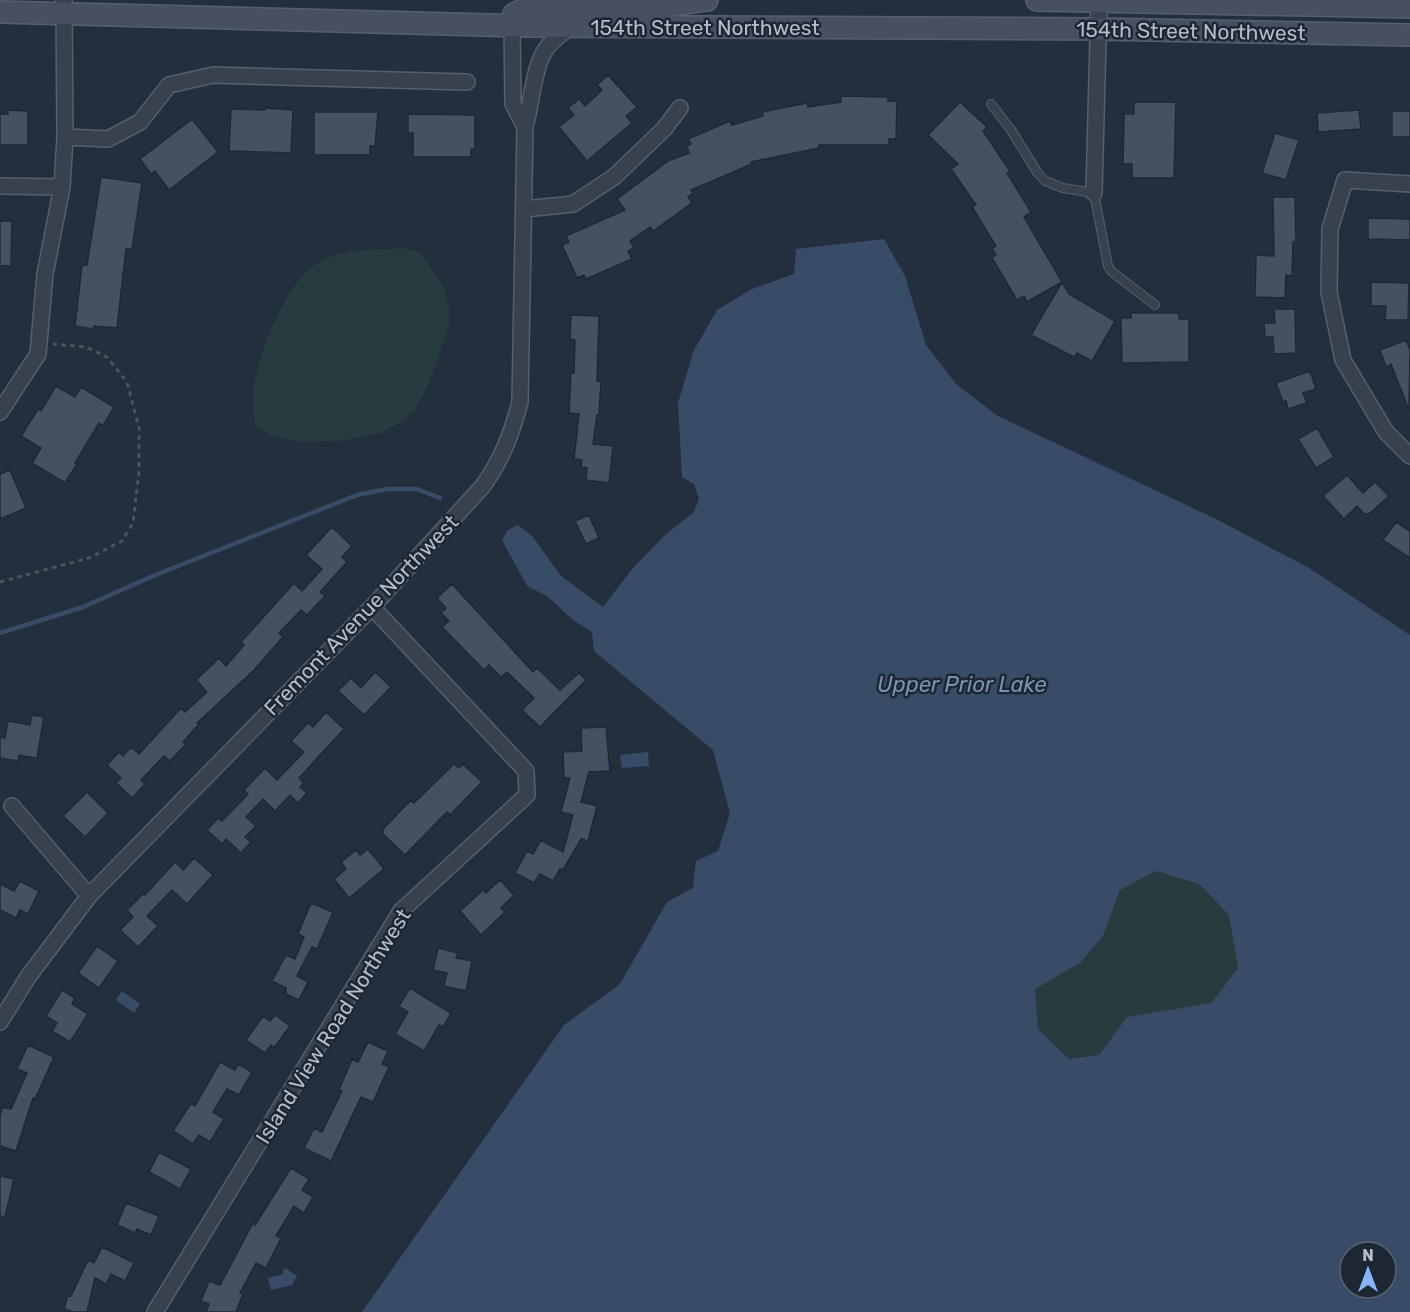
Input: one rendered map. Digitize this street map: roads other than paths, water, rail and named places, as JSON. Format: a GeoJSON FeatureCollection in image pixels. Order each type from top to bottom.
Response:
{"type":"FeatureCollection","features":[{"type":"Feature","properties":{"kind":"street"},"geometry":{"type":"LineString","coordinates":[[512,25],[514,15],[529,7],[646,9],[707,0]]}},
{"type":"Feature","properties":{"kind":"street","name":"154th Street Northwest"},"geometry":{"type":"LineString","coordinates":[[1037,0],[1410,7]]}},
{"type":"Feature","properties":{"kind":"street"},"geometry":{"type":"LineString","coordinates":[[1094,193],[1099,0]]}},
{"type":"Feature","properties":{"kind":"street"},"geometry":{"type":"LineString","coordinates":[[0,412],[38,354],[45,274],[62,187],[65,137],[64,7]]}},
{"type":"Feature","properties":{"kind":"street","name":"154th Street Northwest"},"geometry":{"type":"LineString","coordinates":[[0,12],[64,7],[512,25],[1098,29],[1410,35]]}},
{"type":"Feature","properties":{"kind":"street","name":"Fremont Avenue Northwest"},"geometry":{"type":"LineString","coordinates":[[512,25],[513,104],[525,127]]}},
{"type":"Feature","properties":{"kind":"street","name":"Fremont Avenue Northwest"},"geometry":{"type":"LineString","coordinates":[[0,1022],[28,977],[89,896],[372,607],[483,486],[499,464],[514,427],[520,402],[525,127],[536,72],[546,49],[571,26]]}},
{"type":"Feature","properties":{"kind":"street"},"geometry":{"type":"LineString","coordinates":[[65,137],[108,139],[140,122],[169,85],[213,75],[467,82]]}},
{"type":"Feature","properties":{"kind":"street"},"geometry":{"type":"LineString","coordinates":[[524,209],[573,204],[614,177],[664,129],[680,108]]}},
{"type":"Feature","properties":{"kind":"street"},"geometry":{"type":"LineString","coordinates":[[1410,184],[1345,180],[1330,229],[1329,292],[1343,360],[1386,432],[1410,456]]}},
{"type":"Feature","properties":{"kind":"street"},"geometry":{"type":"LineString","coordinates":[[0,186],[62,187]]}},
{"type":"Feature","properties":{"kind":"street","name":"Island View Road Northwest"},"geometry":{"type":"LineString","coordinates":[[155,1312],[401,911],[527,795],[526,771],[372,607]]}},
{"type":"Feature","properties":{"kind":"street"},"geometry":{"type":"LineString","coordinates":[[12,806],[89,896]]}},
{"type":"Feature","properties":{"kind":"lane"},"geometry":{"type":"LineString","coordinates":[[991,104],[1045,181],[1064,188],[1094,193],[1108,266],[1111,271],[1155,305]]}},
{"type":"Feature","properties":{"kind":"water","name":"Upper Prior Lake"},"geometry":{"type":"Polygon","coordinates":[[[884,239],[905,276],[926,345],[957,385],[998,416],[1218,520],[1309,568],[1410,635],[1410,1312],[362,1312],[564,1025],[620,984],[667,902],[693,888],[696,861],[718,851],[730,813],[713,750],[594,651],[592,632],[573,620],[547,596],[527,586],[502,540],[508,530],[518,525],[532,536],[561,576],[603,607],[632,569],[665,535],[694,512],[699,499],[694,484],[682,477],[678,403],[694,350],[717,310],[752,289],[794,274],[796,249],[884,239]],[[1156,871],[1120,890],[1103,936],[1080,963],[1035,989],[1038,1029],[1069,1059],[1099,1055],[1127,1017],[1211,1003],[1238,968],[1229,915],[1199,884],[1156,871]]]}},
{"type":"Feature","properties":{"kind":"water"},"geometry":{"type":"Polygon","coordinates":[[[648,752],[649,766],[622,768],[620,755],[648,752]]]}},
{"type":"Feature","properties":{"kind":"water"},"geometry":{"type":"Polygon","coordinates":[[[122,991],[140,1004],[134,1013],[116,1000],[122,991]]]}},
{"type":"Feature","properties":{"kind":"water"},"geometry":{"type":"Polygon","coordinates":[[[285,1268],[297,1276],[292,1285],[271,1290],[268,1278],[284,1274],[282,1272],[285,1268]]]}},
{"type":"Feature","properties":{"kind":"waterway"},"geometry":{"type":"LineString","coordinates":[[0,633],[83,607],[153,576],[357,495],[388,489],[417,489],[440,498]]}}]}
